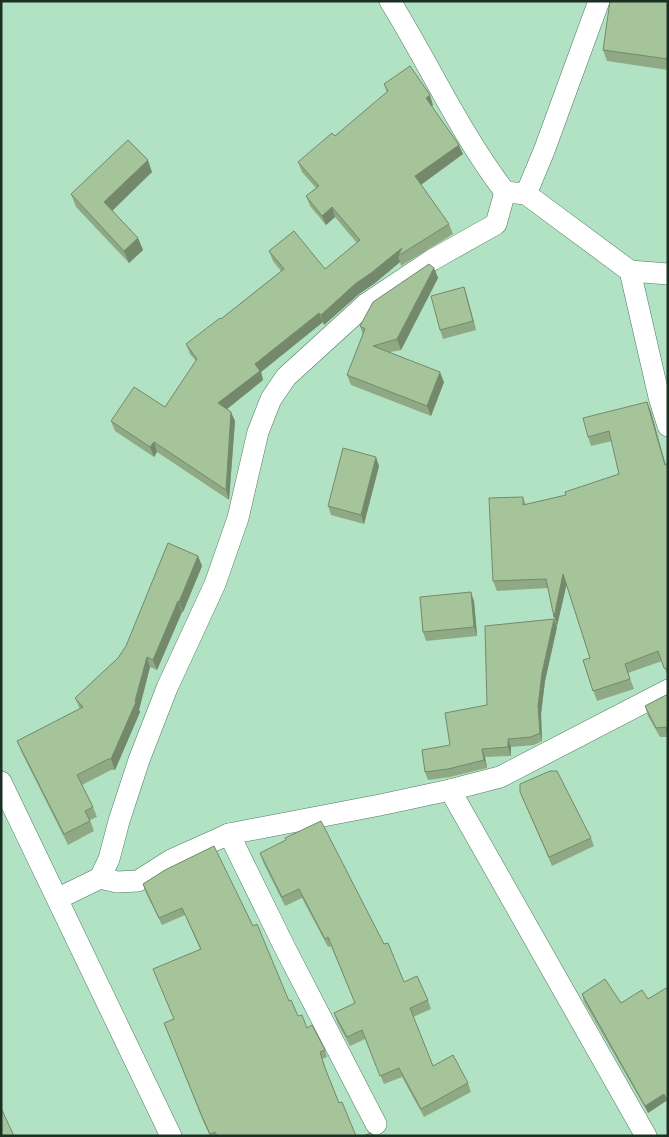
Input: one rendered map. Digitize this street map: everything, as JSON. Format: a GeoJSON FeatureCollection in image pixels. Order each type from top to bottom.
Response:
{"type":"FeatureCollection","features":[{"type":"Feature","properties":{"kind":"street"},"geometry":{"type":"LineString","coordinates":[[390,1],[489,171],[516,194],[630,271],[668,274]]}},
{"type":"Feature","properties":{"kind":"street"},"geometry":{"type":"LineString","coordinates":[[59,898],[100,878],[110,859],[119,821],[139,760],[168,688],[215,584],[238,518],[258,432],[271,399],[286,377],[366,304],[432,260],[496,224],[544,152],[598,1]]}},
{"type":"Feature","properties":{"kind":"street"},"geometry":{"type":"LineString","coordinates":[[630,271],[659,397],[668,426]]}},
{"type":"Feature","properties":{"kind":"street"},"geometry":{"type":"LineString","coordinates":[[100,878],[117,882],[138,881],[171,860],[229,834],[450,790],[500,777],[668,690]]}},
{"type":"Feature","properties":{"kind":"street"},"geometry":{"type":"LineString","coordinates":[[1,782],[59,898],[171,1136]]}},
{"type":"Feature","properties":{"kind":"street"},"geometry":{"type":"LineString","coordinates":[[450,790],[646,1136]]}},
{"type":"Feature","properties":{"kind":"street"},"geometry":{"type":"LineString","coordinates":[[229,834],[285,948],[376,1124]]}},
{"type":"Feature","properties":{"kind":"building"},"geometry":{"type":"Polygon","coordinates":[[[610,1],[668,1],[668,59],[603,50],[610,1]]]}},
{"type":"Feature","properties":{"kind":"building"},"geometry":{"type":"Polygon","coordinates":[[[410,66],[430,95],[426,98],[459,145],[415,176],[449,224],[398,256],[402,248],[355,284],[321,315],[319,313],[255,364],[260,371],[218,403],[231,412],[226,490],[154,442],[150,447],[111,421],[134,387],[165,407],[197,359],[186,344],[284,269],[269,251],[294,231],[325,269],[360,240],[332,207],[322,216],[306,196],[319,186],[298,162],[332,133],[335,136],[388,91],[384,84],[410,66]]]}},
{"type":"Feature","properties":{"kind":"building"},"geometry":{"type":"Polygon","coordinates":[[[128,140],[148,160],[104,202],[138,238],[124,251],[71,194],[128,140]]]}},
{"type":"Feature","properties":{"kind":"building"},"geometry":{"type":"Polygon","coordinates":[[[429,264],[434,268],[397,339],[373,346],[440,372],[427,406],[347,375],[365,329],[360,326],[373,302],[429,264]]]}},
{"type":"Feature","properties":{"kind":"building"},"geometry":{"type":"Polygon","coordinates":[[[464,287],[473,321],[440,330],[431,296],[464,287]]]}},
{"type":"Feature","properties":{"kind":"building"},"geometry":{"type":"Polygon","coordinates":[[[647,402],[665,465],[668,463],[668,669],[664,668],[658,651],[625,664],[630,679],[593,691],[583,660],[590,658],[563,574],[554,617],[546,579],[493,581],[489,498],[523,497],[523,505],[566,495],[565,492],[619,474],[609,431],[588,437],[583,418],[647,402]]]}},
{"type":"Feature","properties":{"kind":"building"},"geometry":{"type":"Polygon","coordinates":[[[343,448],[376,457],[361,515],[328,506],[343,448]]]}},
{"type":"Feature","properties":{"kind":"building"},"geometry":{"type":"Polygon","coordinates":[[[168,543],[198,556],[153,660],[147,657],[136,702],[111,759],[77,775],[93,807],[85,811],[90,821],[64,834],[17,741],[83,707],[75,698],[118,658],[126,646],[168,543]]]}},
{"type":"Feature","properties":{"kind":"building"},"geometry":{"type":"Polygon","coordinates":[[[471,592],[474,627],[423,632],[420,597],[471,592]]]}},
{"type":"Feature","properties":{"kind":"building"},"geometry":{"type":"Polygon","coordinates":[[[554,619],[542,673],[538,706],[540,733],[531,737],[508,739],[508,747],[482,749],[484,760],[448,769],[425,772],[422,750],[450,745],[445,713],[487,705],[485,626],[554,619]]]}},
{"type":"Feature","properties":{"kind":"building"},"geometry":{"type":"Polygon","coordinates":[[[668,694],[668,735],[666,727],[656,728],[645,706],[668,694]]]}},
{"type":"Feature","properties":{"kind":"building"},"geometry":{"type":"Polygon","coordinates":[[[550,771],[557,771],[591,838],[549,857],[520,792],[520,784],[550,771]]]}},
{"type":"Feature","properties":{"kind":"building"},"geometry":{"type":"Polygon","coordinates":[[[321,821],[384,944],[388,943],[404,982],[417,976],[428,1000],[410,1008],[433,1066],[453,1055],[468,1083],[421,1109],[399,1068],[380,1076],[362,1030],[347,1037],[334,1013],[355,1003],[328,937],[325,939],[299,889],[282,897],[260,853],[286,840],[285,838],[321,821]]]}},
{"type":"Feature","properties":{"kind":"building"},"geometry":{"type":"Polygon","coordinates":[[[214,846],[253,926],[257,924],[289,1001],[291,1000],[298,1016],[302,1015],[307,1028],[312,1025],[325,1050],[320,1052],[325,1068],[339,1103],[342,1102],[356,1136],[217,1136],[215,1132],[210,1134],[164,1023],[174,1019],[153,969],[201,949],[182,908],[159,918],[143,884],[165,870],[214,846]]]}},
{"type":"Feature","properties":{"kind":"building"},"geometry":{"type":"Polygon","coordinates":[[[605,979],[621,1003],[642,990],[648,999],[668,987],[668,1101],[664,1094],[645,1106],[582,994],[605,979]]]}},
{"type":"Feature","properties":{"kind":"building"},"geometry":{"type":"Polygon","coordinates":[[[1,1108],[14,1136],[1,1136],[1,1108]]]}}]}
